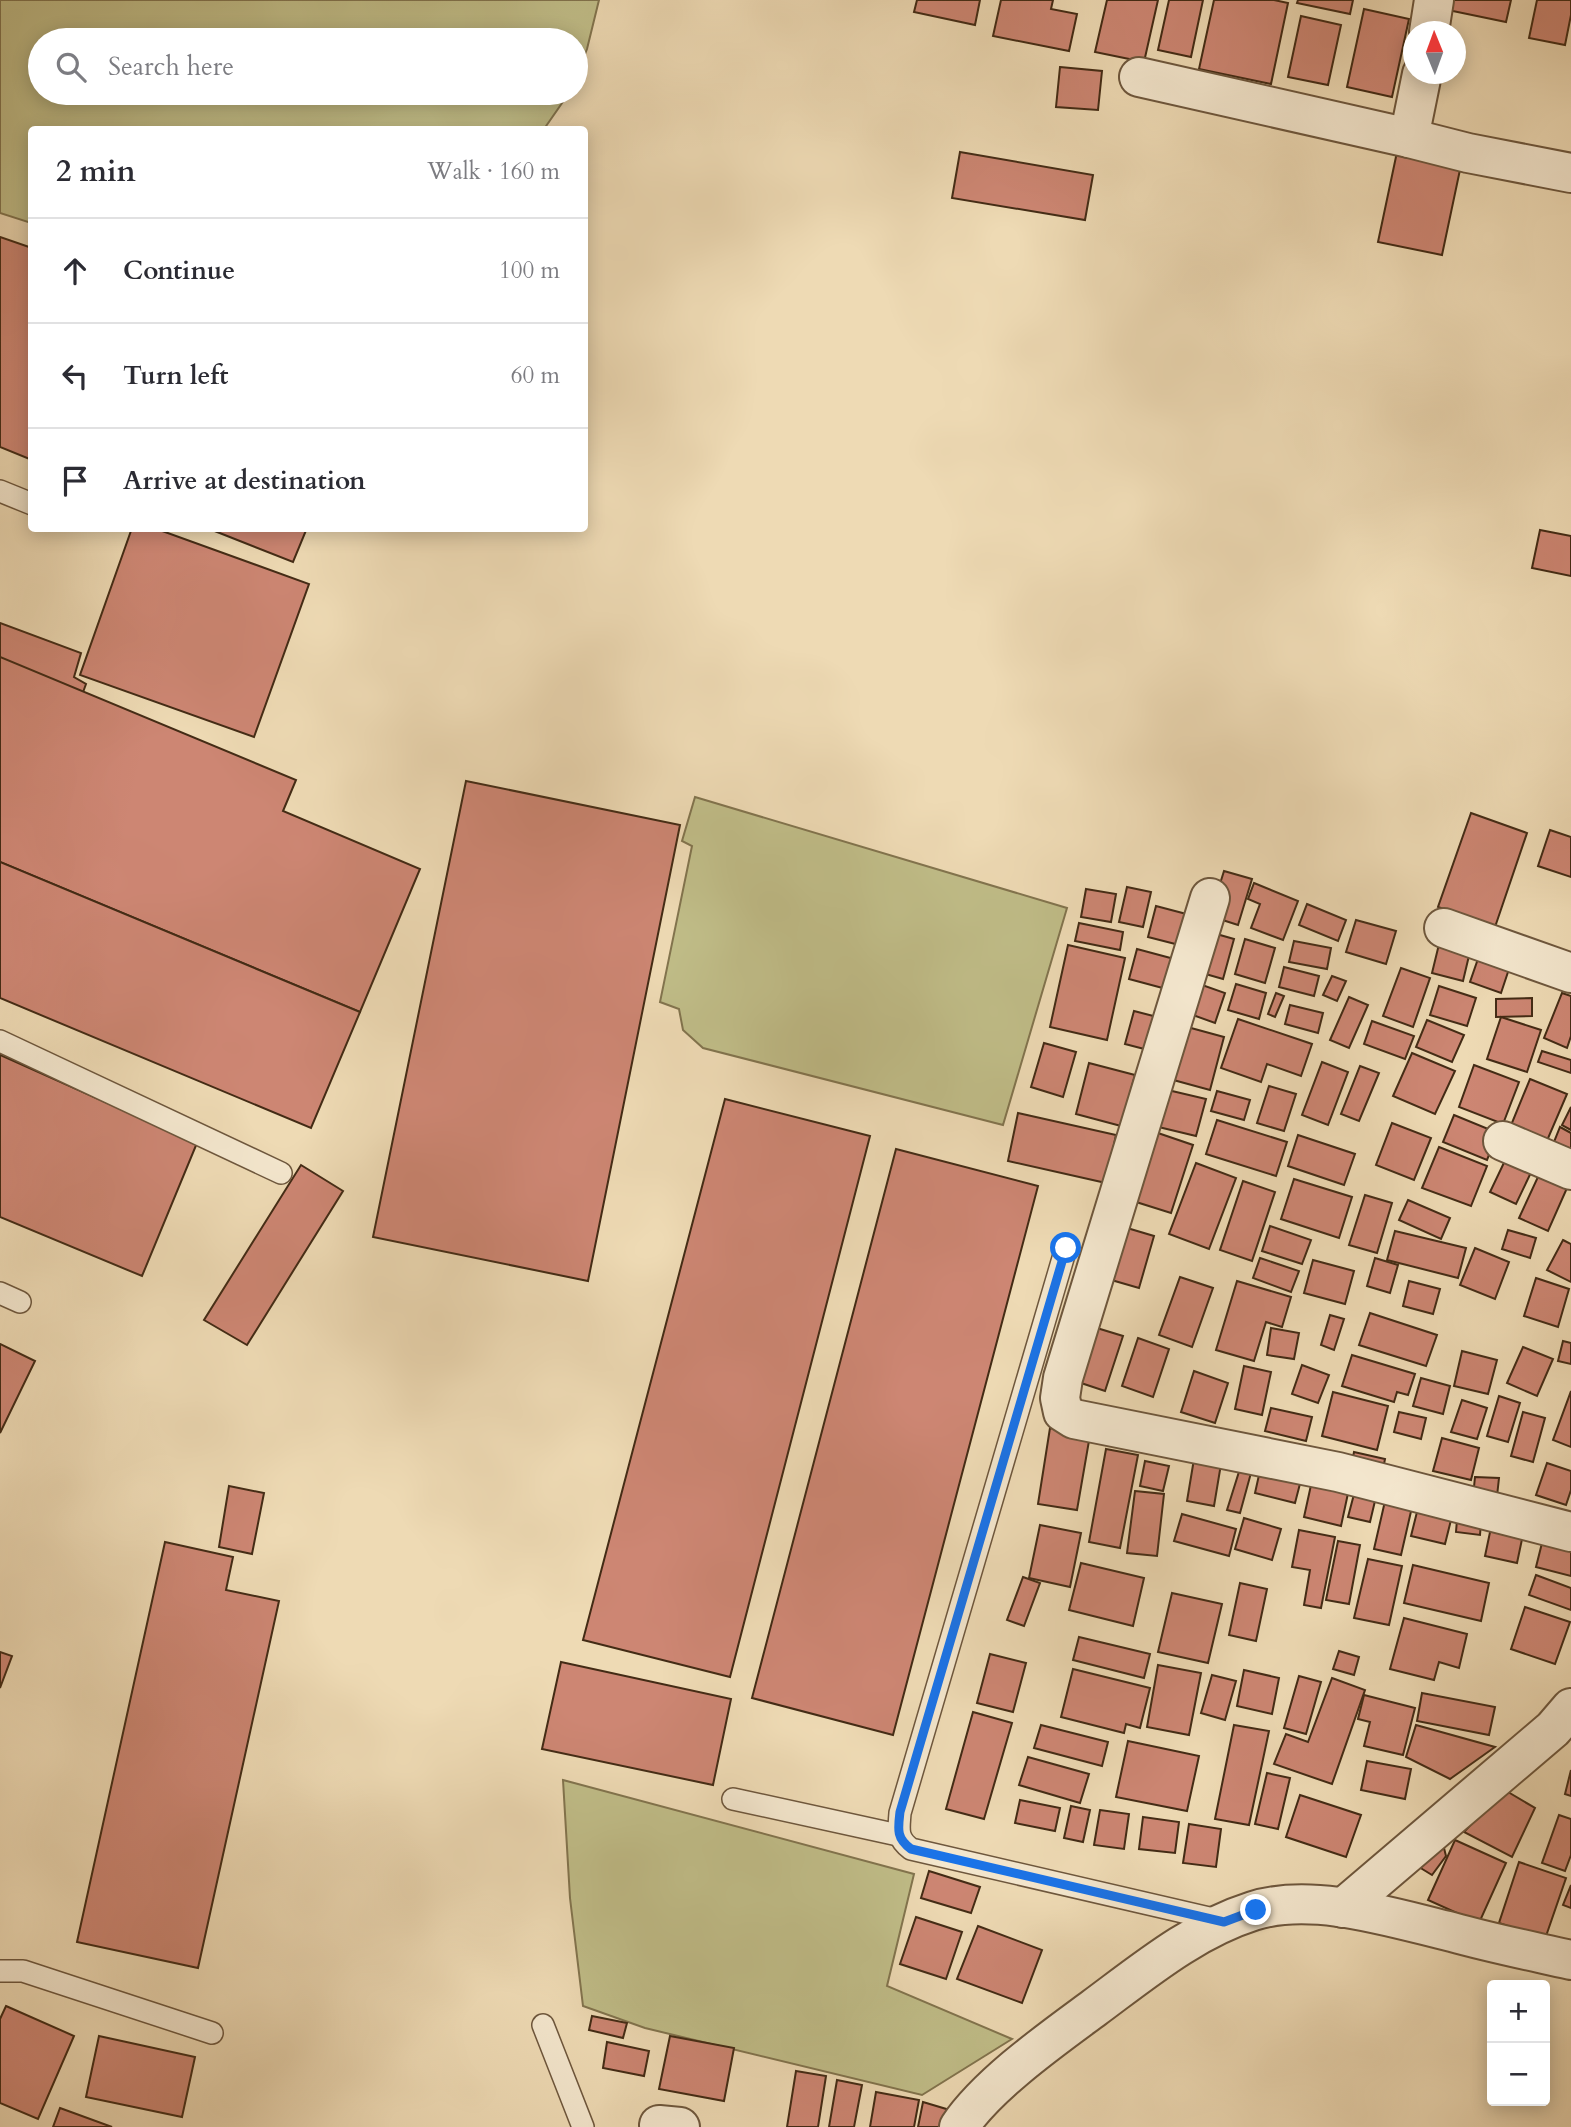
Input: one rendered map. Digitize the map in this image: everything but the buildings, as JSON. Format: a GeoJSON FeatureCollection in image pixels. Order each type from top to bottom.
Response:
{"type":"FeatureCollection","features":[{"type":"Feature","properties":{"kind":"street"},"geometry":{"type":"LineString","coordinates":[[1431,21],[1434,0]]}},
{"type":"Feature","properties":{"kind":"street"},"geometry":{"type":"LineString","coordinates":[[1139,77],[1468,153],[1571,173]]}},
{"type":"Feature","properties":{"kind":"street"},"geometry":{"type":"LineString","coordinates":[[1409,138],[1420,84]]}},
{"type":"Feature","properties":{"kind":"street"},"geometry":{"type":"LineString","coordinates":[[1210,898],[1063,1378],[1060,1398],[1063,1412],[1074,1419],[1338,1472],[1571,1532]]}},
{"type":"Feature","properties":{"kind":"street"},"geometry":{"type":"LineString","coordinates":[[1444,928],[1571,972]]}},
{"type":"Feature","properties":{"kind":"street"},"geometry":{"type":"LineString","coordinates":[[1503,1141],[1571,1170]]}},
{"type":"Feature","properties":{"kind":"street"},"geometry":{"type":"LineString","coordinates":[[1343,1908],[1553,1730],[1571,1708]]}},
{"type":"Feature","properties":{"kind":"street"},"geometry":{"type":"LineString","coordinates":[[959,2127],[978,2102],[1075,2022],[1164,1957],[1224,1922],[1256,1910],[1300,1905],[1343,1908],[1390,1916],[1571,1961]]}},
{"type":"Feature","properties":{"kind":"lane"},"geometry":{"type":"LineString","coordinates":[[0,491],[28,502]]}},
{"type":"Feature","properties":{"kind":"lane"},"geometry":{"type":"LineString","coordinates":[[0,1041],[281,1173]]}},
{"type":"Feature","properties":{"kind":"lane"},"geometry":{"type":"LineString","coordinates":[[1066,1248],[900,1812],[898,1835],[911,1849],[1224,1922]]}},
{"type":"Feature","properties":{"kind":"lane"},"geometry":{"type":"LineString","coordinates":[[0,1293],[20,1302]]}},
{"type":"Feature","properties":{"kind":"lane"},"geometry":{"type":"LineString","coordinates":[[733,1799],[898,1835]]}},
{"type":"Feature","properties":{"kind":"lane"},"geometry":{"type":"LineString","coordinates":[[0,1970],[23,1971],[212,2033]]}},
{"type":"Feature","properties":{"kind":"lane"},"geometry":{"type":"LineString","coordinates":[[543,2025],[583,2127]]}},
{"type":"Feature","properties":{"kind":"shaded area"},"geometry":{"type":"Polygon","coordinates":[[[0,0],[599,0],[588,45],[588,28],[28,28],[28,105],[561,105],[546,126],[28,126],[28,222],[0,213],[0,0]]]}},
{"type":"Feature","properties":{"kind":"shaded area"},"geometry":{"type":"Polygon","coordinates":[[[695,797],[1067,908],[1003,1125],[703,1048],[683,1030],[679,1009],[660,1002],[692,846],[682,841],[695,797]]]}},
{"type":"Feature","properties":{"kind":"shaded area"},"geometry":{"type":"Polygon","coordinates":[[[563,1780],[914,1874],[887,1986],[1012,2039],[922,2095],[645,2028],[583,2006],[570,1898],[563,1780]]]}},
{"type":"Feature","properties":{"kind":"route"},"geometry":{"type":"LineString","coordinates":[[1066,1248],[900,1812],[898,1835],[911,1849],[1224,1922],[1256,1910]]}}]}
